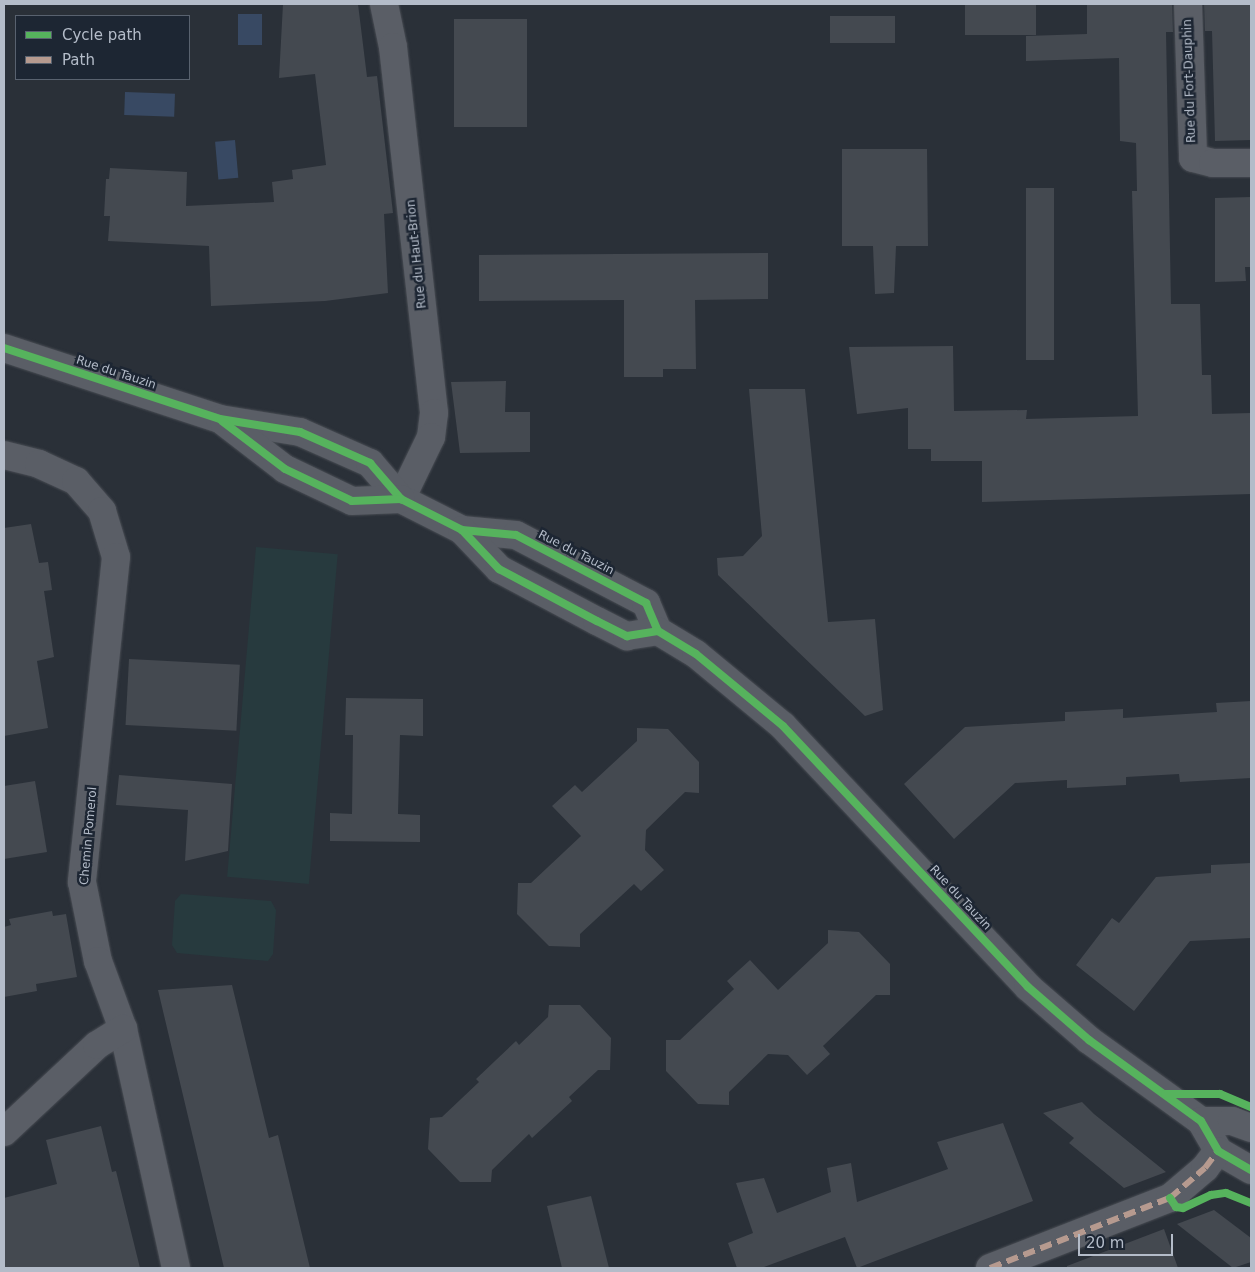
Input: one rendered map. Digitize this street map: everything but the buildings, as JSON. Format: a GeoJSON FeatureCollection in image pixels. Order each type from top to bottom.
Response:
{"type":"FeatureCollection","features":[{"type":"Feature","properties":{"kind":"street","name":"Rue du Haut-Brion"},"geometry":{"type":"LineString","coordinates":[[384,4],[394,57],[434,413],[431,437],[401,500]]}},
{"type":"Feature","properties":{"kind":"street","name":"Rue du Fort-Dauphin"},"geometry":{"type":"LineString","coordinates":[[1188,4],[1193,158],[1213,164],[1251,163]]}},
{"type":"Feature","properties":{"kind":"street","name":"Rue du Tauzin"},"geometry":{"type":"LineString","coordinates":[[4,348],[220,420],[300,432],[370,463],[401,500],[462,530],[516,535],[646,603],[658,631],[696,654],[783,726],[1028,987],[1089,1040],[1201,1120],[1218,1151]]}},
{"type":"Feature","properties":{"kind":"street","name":"Rue du Tauzin"},"geometry":{"type":"LineString","coordinates":[[220,420],[285,469],[352,501],[401,500]]}},
{"type":"Feature","properties":{"kind":"street","name":"Chemin Pomerol"},"geometry":{"type":"LineString","coordinates":[[4,455],[39,464],[76,481],[102,511],[116,557],[82,882],[98,961],[123,1029],[176,1268]]}},
{"type":"Feature","properties":{"kind":"street","name":"Rue du Tauzin"},"geometry":{"type":"LineString","coordinates":[[462,530],[498,569],[597,621],[628,636],[658,631]]}},
{"type":"Feature","properties":{"kind":"street"},"geometry":{"type":"LineString","coordinates":[[4,1132],[97,1045],[123,1029]]}},
{"type":"Feature","properties":{"kind":"street"},"geometry":{"type":"LineString","coordinates":[[1201,1120],[1232,1120],[1251,1128]]}},
{"type":"Feature","properties":{"kind":"street"},"geometry":{"type":"LineString","coordinates":[[990,1268],[1170,1198],[1204,1168],[1218,1151],[1251,1170]]}},
{"type":"Feature","properties":{"kind":"green space"},"geometry":{"type":"Polygon","coordinates":[[[256,547],[338,554],[309,884],[227,877],[256,547]]]}},
{"type":"Feature","properties":{"kind":"green space"},"geometry":{"type":"Polygon","coordinates":[[[181,894],[271,901],[276,910],[273,954],[268,961],[177,953],[172,945],[175,901],[181,894]]]}},
{"type":"Feature","properties":{"kind":"water"},"geometry":{"type":"Polygon","coordinates":[[[238,14],[262,14],[262,45],[238,45],[238,14]]]}},
{"type":"Feature","properties":{"kind":"water"},"geometry":{"type":"Polygon","coordinates":[[[125,92],[175,94],[174,117],[124,115],[125,92]]]}},
{"type":"Feature","properties":{"kind":"water"},"geometry":{"type":"Polygon","coordinates":[[[235,140],[238,178],[218,180],[215,142],[235,140]]]}},
{"type":"Feature","properties":{"kind":"marked path"},"geometry":{"type":"LineString","coordinates":[[990,1268],[1170,1198],[1205,1168],[1218,1151]]}},
{"type":"Feature","properties":{"kind":"cycle path"},"geometry":{"type":"LineString","coordinates":[[4,348],[220,419],[300,432],[370,463],[401,499],[462,530],[516,535],[646,603],[658,631],[696,654],[783,726],[1028,987],[1089,1040],[1201,1121],[1218,1151],[1251,1170]]}},
{"type":"Feature","properties":{"kind":"cycle path"},"geometry":{"type":"LineString","coordinates":[[222,421],[285,469],[352,501],[401,499]]}},
{"type":"Feature","properties":{"kind":"cycle path"},"geometry":{"type":"LineString","coordinates":[[462,530],[499,569],[597,621],[627,636],[658,631]]}},
{"type":"Feature","properties":{"kind":"cycle path"},"geometry":{"type":"LineString","coordinates":[[1165,1094],[1220,1094],[1251,1107]]}},
{"type":"Feature","properties":{"kind":"cycle path"},"geometry":{"type":"LineString","coordinates":[[1170,1198],[1176,1207],[1183,1208],[1211,1195],[1226,1193],[1251,1203]]}}]}
